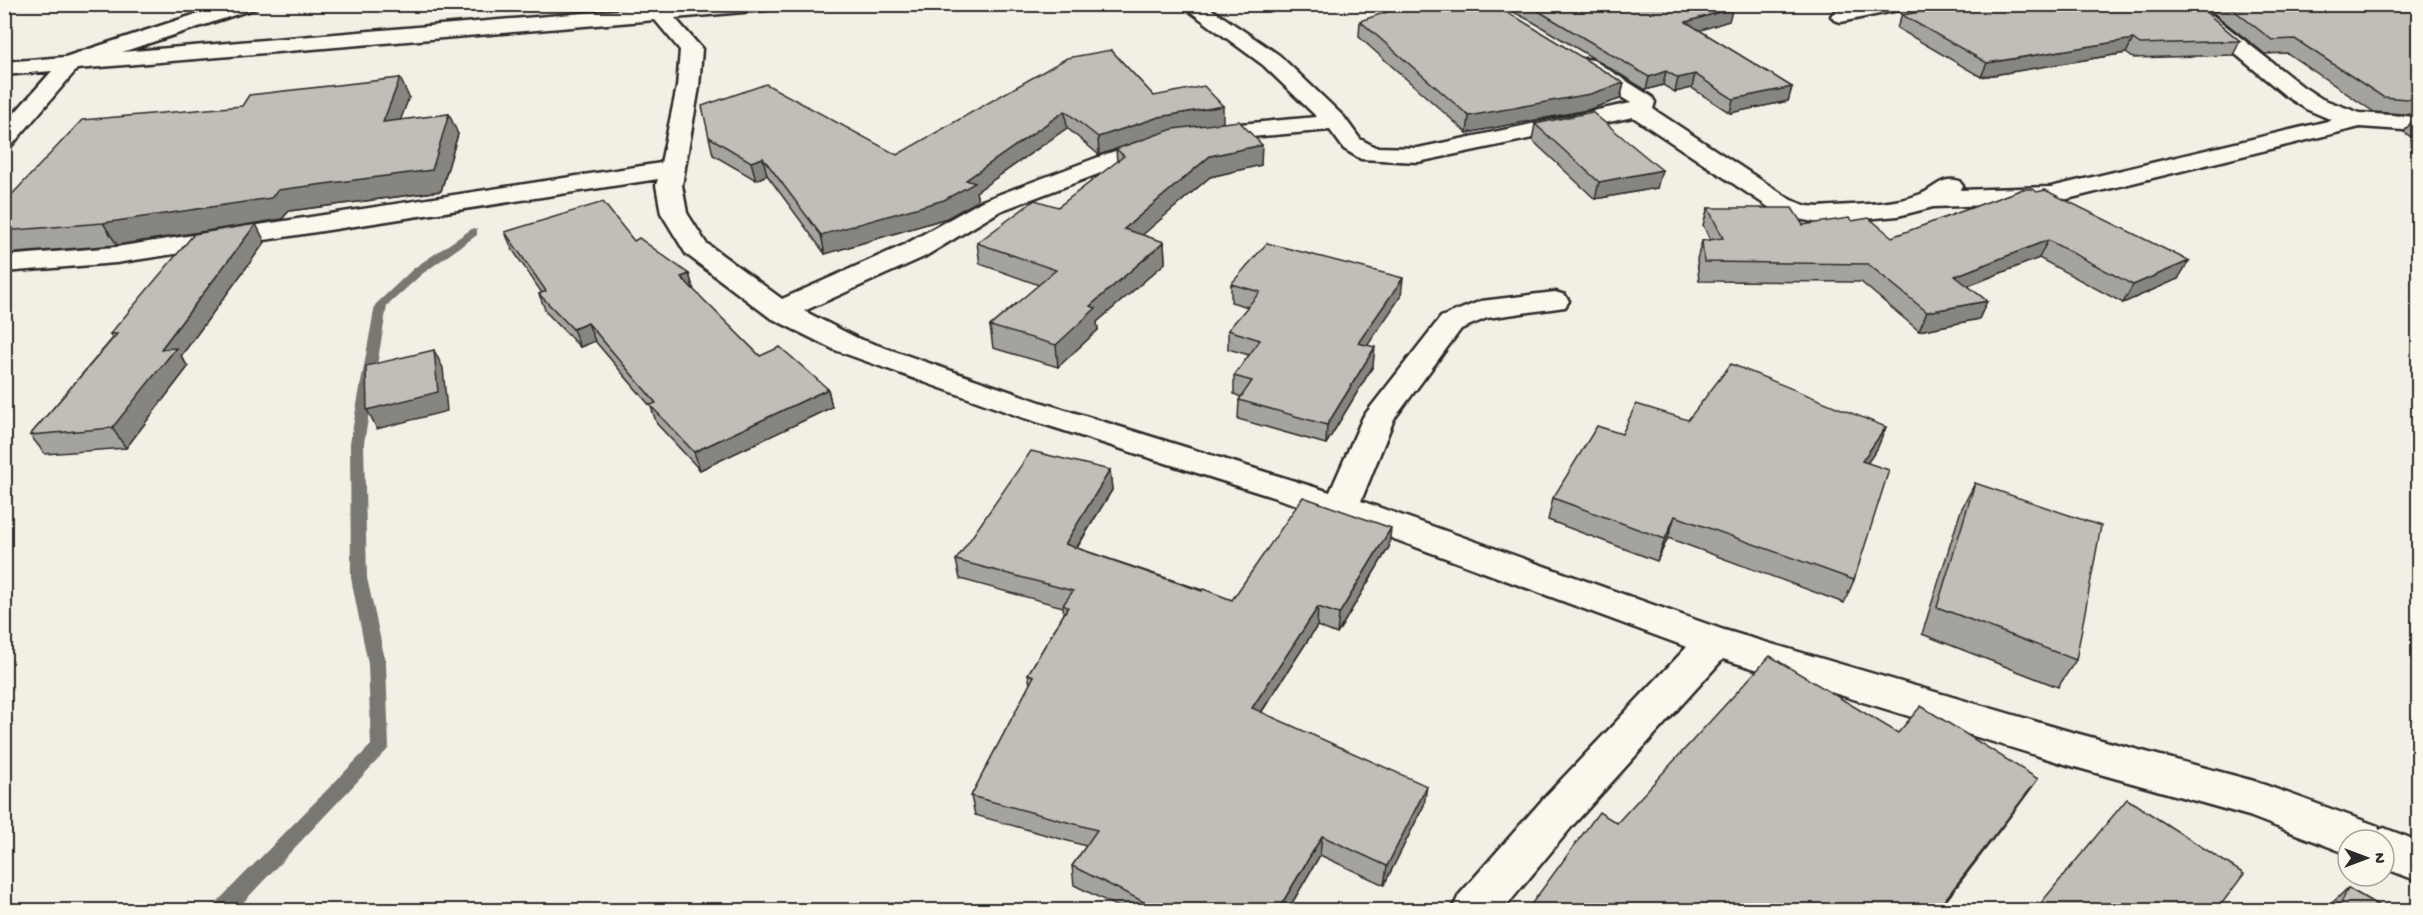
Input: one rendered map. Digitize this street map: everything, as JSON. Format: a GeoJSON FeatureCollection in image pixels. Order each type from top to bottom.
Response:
{"type":"FeatureCollection","features":[{"type":"Feature","properties":{"kind":"street"},"geometry":{"type":"LineString","coordinates":[[4,140],[72,62],[249,4]]}},
{"type":"Feature","properties":{"kind":"street"},"geometry":{"type":"LineString","coordinates":[[4,69],[398,37],[671,9],[766,4]]}},
{"type":"Feature","properties":{"kind":"street"},"geometry":{"type":"LineString","coordinates":[[1190,4],[1271,60],[1336,122],[1352,144],[1370,154],[1418,155],[1644,106],[1644,102],[1565,53]]}},
{"type":"Feature","properties":{"kind":"street"},"geometry":{"type":"LineString","coordinates":[[1841,16],[1901,4]]}},
{"type":"Feature","properties":{"kind":"street"},"geometry":{"type":"LineString","coordinates":[[2185,4],[2294,91],[2336,114],[2360,120],[2418,124]]}},
{"type":"Feature","properties":{"kind":"street"},"geometry":{"type":"LineString","coordinates":[[671,9],[691,49],[688,87],[669,185],[674,213],[696,248],[779,311],[846,344],[1032,410],[1341,507],[1715,642],[2068,748],[2254,799],[2336,830]]}},
{"type":"Feature","properties":{"kind":"street"},"geometry":{"type":"LineString","coordinates":[[1637,109],[1782,205],[1802,213],[1819,215],[1898,208],[1932,199],[2051,195],[2360,120]]}},
{"type":"Feature","properties":{"kind":"street"},"geometry":{"type":"LineString","coordinates":[[779,311],[914,250],[991,206],[1168,141],[1206,134],[1336,122]]}},
{"type":"Feature","properties":{"kind":"street"},"geometry":{"type":"LineString","coordinates":[[4,264],[116,255],[672,169]]}},
{"type":"Feature","properties":{"kind":"street"},"geometry":{"type":"LineString","coordinates":[[1932,199],[1962,176]]}},
{"type":"Feature","properties":{"kind":"street"},"geometry":{"type":"LineString","coordinates":[[1341,507],[1379,417],[1451,323],[1481,310],[1555,301]]}},
{"type":"Feature","properties":{"kind":"street"},"geometry":{"type":"LineString","coordinates":[[1475,910],[1559,811],[1715,642]]}},
{"type":"Feature","properties":{"kind":"street"},"geometry":{"type":"LineString","coordinates":[[2396,853],[2418,861]]}},
{"type":"Feature","properties":{"kind":"building"},"geometry":{"type":"Polygon","coordinates":[[[1410,4],[1489,4],[1519,19],[1624,83],[1590,94],[1469,116],[1360,21],[1410,4]]]}},
{"type":"Feature","properties":{"kind":"building"},"geometry":{"type":"Polygon","coordinates":[[[1526,4],[1726,4],[1733,8],[1686,22],[1792,87],[1733,99],[1695,74],[1678,78],[1666,71],[1649,77],[1526,4]]]}},
{"type":"Feature","properties":{"kind":"building"},"geometry":{"type":"Polygon","coordinates":[[[1913,4],[2196,4],[2240,41],[2140,44],[2133,39],[1987,63],[1902,15],[1926,11],[1913,4]]]}},
{"type":"Feature","properties":{"kind":"building"},"geometry":{"type":"Polygon","coordinates":[[[2226,4],[2418,4],[2418,100],[2383,97],[2295,39],[2272,40],[2226,4]]]}},
{"type":"Feature","properties":{"kind":"building"},"geometry":{"type":"Polygon","coordinates":[[[1111,50],[1154,96],[1204,86],[1223,106],[1159,117],[1098,137],[1065,111],[966,180],[975,183],[944,200],[821,235],[763,158],[751,162],[709,137],[702,106],[766,84],[897,155],[1067,58],[1111,50]]]}},
{"type":"Feature","properties":{"kind":"building"},"geometry":{"type":"Polygon","coordinates":[[[400,78],[383,122],[449,114],[432,170],[278,190],[271,198],[103,223],[4,231],[4,203],[82,120],[242,106],[249,95],[400,78]]]}},
{"type":"Feature","properties":{"kind":"building"},"geometry":{"type":"Polygon","coordinates":[[[1592,112],[1662,170],[1599,182],[1535,124],[1592,112]]]}},
{"type":"Feature","properties":{"kind":"building"},"geometry":{"type":"Polygon","coordinates":[[[1239,121],[1262,145],[1210,156],[1124,229],[1164,242],[1090,306],[1096,308],[1056,345],[990,326],[1056,270],[977,243],[1035,200],[1058,207],[1124,156],[1116,149],[1173,129],[1239,121]]]}},
{"type":"Feature","properties":{"kind":"building"},"geometry":{"type":"Polygon","coordinates":[[[2023,189],[2033,189],[2037,192],[2045,190],[2189,261],[2133,285],[2048,240],[1955,276],[1987,301],[1927,312],[1868,264],[1704,262],[1702,241],[1723,238],[1708,208],[1792,208],[1803,225],[1849,218],[1852,221],[1869,218],[1892,237],[2023,189]]]}},
{"type":"Feature","properties":{"kind":"building"},"geometry":{"type":"Polygon","coordinates":[[[603,202],[634,241],[639,238],[689,274],[681,277],[760,356],[780,347],[828,389],[694,452],[650,405],[656,403],[588,323],[573,329],[539,294],[546,291],[505,232],[603,202]]]}},
{"type":"Feature","properties":{"kind":"building"},"geometry":{"type":"Polygon","coordinates":[[[256,224],[161,349],[176,348],[112,428],[30,435],[117,334],[110,334],[194,234],[256,224]]]}},
{"type":"Feature","properties":{"kind":"building"},"geometry":{"type":"Polygon","coordinates":[[[1267,243],[1403,278],[1358,343],[1375,347],[1327,425],[1239,400],[1252,381],[1234,376],[1260,340],[1228,330],[1260,292],[1231,284],[1267,243]]]}},
{"type":"Feature","properties":{"kind":"building"},"geometry":{"type":"Polygon","coordinates":[[[434,350],[438,392],[367,410],[366,366],[434,350]]]}},
{"type":"Feature","properties":{"kind":"building"},"geometry":{"type":"Polygon","coordinates":[[[1731,364],[1886,427],[1862,461],[1889,470],[1854,580],[1675,516],[1665,539],[1553,498],[1597,426],[1622,434],[1636,404],[1688,420],[1731,364]]]}},
{"type":"Feature","properties":{"kind":"building"},"geometry":{"type":"Polygon","coordinates":[[[1031,451],[1110,470],[1065,544],[1232,600],[1303,497],[1391,528],[1339,614],[1318,607],[1252,708],[1427,786],[1387,866],[1322,836],[1278,910],[1179,910],[1170,906],[1167,910],[1160,910],[1072,866],[1097,830],[971,796],[1034,676],[1028,674],[1068,607],[1063,605],[1073,591],[956,560],[1031,451]]]}},
{"type":"Feature","properties":{"kind":"building"},"geometry":{"type":"Polygon","coordinates":[[[1975,483],[2101,526],[2076,660],[1937,607],[1975,483]]]}},
{"type":"Feature","properties":{"kind":"building"},"geometry":{"type":"Polygon","coordinates":[[[1770,656],[1898,733],[1921,706],[2038,779],[1937,910],[1527,910],[1599,812],[1617,823],[1770,656]]]}},
{"type":"Feature","properties":{"kind":"building"},"geometry":{"type":"Polygon","coordinates":[[[2127,799],[2244,874],[2217,910],[2035,910],[2127,799]]]}},
{"type":"Feature","properties":{"kind":"building"},"geometry":{"type":"Polygon","coordinates":[[[2348,888],[2386,910],[2338,910],[2348,888]]]}},
{"type":"Feature","properties":{"kind":"waterway"},"geometry":{"type":"LineString","coordinates":[[223,910],[380,748],[377,664],[359,578],[357,443],[381,305],[418,271],[473,232]]}}]}
